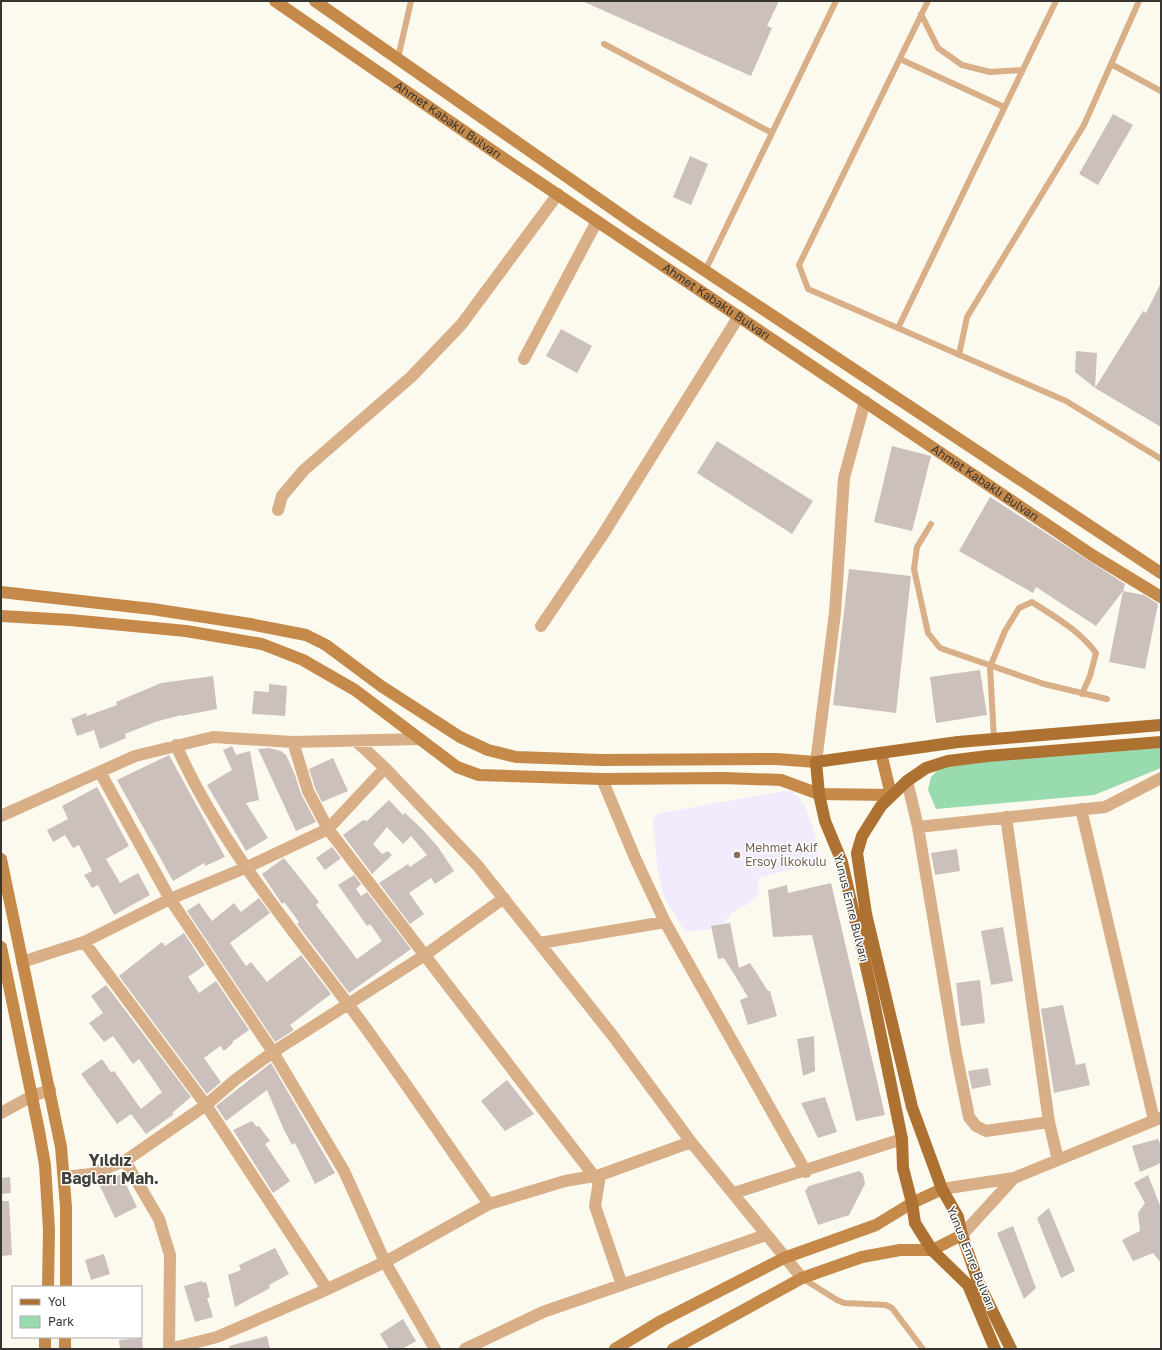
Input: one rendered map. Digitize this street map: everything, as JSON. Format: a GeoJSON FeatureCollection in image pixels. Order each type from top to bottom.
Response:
{"type":"FeatureCollection","features":[{"type":"Feature","properties":{"kind":"main road"},"geometry":{"type":"LineString","coordinates":[[816,762],[958,742],[1161,725]]}},
{"type":"Feature","properties":{"kind":"main road","name":"Yunus Emre Bulvarı"},"geometry":{"type":"LineString","coordinates":[[1011,1349],[979,1284],[962,1235],[958,1217],[942,1189],[912,1107],[866,914],[857,853],[864,831],[891,795],[907,780],[926,768],[948,762],[988,756],[1161,742]]}},
{"type":"Feature","properties":{"kind":"main road","name":"Yunus Emre Bulvarı"},"geometry":{"type":"LineString","coordinates":[[816,762],[819,794],[825,821],[842,862],[874,997],[902,1139],[903,1168],[912,1203],[915,1223],[932,1250],[968,1285],[995,1349]]}},
{"type":"Feature","properties":{"kind":"street","name":"Ahmet Kabaklı Bulvarı"},"geometry":{"type":"LineString","coordinates":[[275,1],[597,221],[1092,555],[1161,597]]}},
{"type":"Feature","properties":{"kind":"street","name":"Ahmet Kabaklı Bulvarı"},"geometry":{"type":"LineString","coordinates":[[315,1],[612,209],[1161,573]]}},
{"type":"Feature","properties":{"kind":"street"},"geometry":{"type":"LineString","coordinates":[[278,510],[282,496],[304,470],[411,377],[461,325],[558,194]]}},
{"type":"Feature","properties":{"kind":"street"},"geometry":{"type":"LineString","coordinates":[[524,359],[597,221]]}},
{"type":"Feature","properties":{"kind":"street"},"geometry":{"type":"LineString","coordinates":[[541,626],[602,536],[739,316]]}},
{"type":"Feature","properties":{"kind":"street"},"geometry":{"type":"LineString","coordinates":[[1,592],[20,596],[152,609],[250,624],[306,635],[326,645],[381,686],[460,737],[488,750],[516,757],[601,760],[776,759],[816,762],[835,612],[844,478],[865,401]]}},
{"type":"Feature","properties":{"kind":"street"},"geometry":{"type":"LineString","coordinates":[[1,616],[70,620],[186,631],[262,644],[303,660],[355,690],[457,767],[479,775],[602,779],[724,778],[781,780],[819,794],[891,795],[881,753]]}},
{"type":"Feature","properties":{"kind":"street"},"geometry":{"type":"LineString","coordinates":[[1,816],[135,756],[213,737],[292,742],[420,739]]}},
{"type":"Feature","properties":{"kind":"street"},"geometry":{"type":"LineString","coordinates":[[356,741],[385,768],[477,865],[613,1036],[691,1142],[784,1258],[802,1278]]}},
{"type":"Feature","properties":{"kind":"street"},"geometry":{"type":"LineString","coordinates":[[292,742],[308,791],[328,829],[597,1176],[595,1206],[622,1285]]}},
{"type":"Feature","properties":{"kind":"street"},"geometry":{"type":"LineString","coordinates":[[176,745],[188,772],[245,868],[349,1005],[489,1204]]}},
{"type":"Feature","properties":{"kind":"street"},"geometry":{"type":"LineString","coordinates":[[22,962],[84,942],[170,899],[245,868],[328,829],[385,768]]}},
{"type":"Feature","properties":{"kind":"street"},"geometry":{"type":"LineString","coordinates":[[100,772],[170,899],[273,1052],[344,1172],[385,1262],[435,1349]]}},
{"type":"Feature","properties":{"kind":"street"},"geometry":{"type":"LineString","coordinates":[[602,779],[635,858],[665,922],[806,1172]]}},
{"type":"Feature","properties":{"kind":"street"},"geometry":{"type":"LineString","coordinates":[[907,780],[918,827],[956,1053],[969,1117],[976,1126],[986,1131],[1049,1122]]}},
{"type":"Feature","properties":{"kind":"street"},"geometry":{"type":"LineString","coordinates":[[918,827],[1105,807],[1160,782]]}},
{"type":"Feature","properties":{"kind":"street"},"geometry":{"type":"LineString","coordinates":[[615,1349],[662,1320],[784,1258],[876,1225],[912,1203],[942,1189],[1014,1178],[1157,1119],[1081,809]]}},
{"type":"Feature","properties":{"kind":"street"},"geometry":{"type":"LineString","coordinates":[[1006,817],[1049,1122],[1058,1160]]}},
{"type":"Feature","properties":{"kind":"street"},"geometry":{"type":"LineString","coordinates":[[1,859],[61,1147],[66,1207],[66,1286]]}},
{"type":"Feature","properties":{"kind":"street"},"geometry":{"type":"LineString","coordinates":[[64,1177],[91,1174],[125,1161],[206,1105],[235,1080],[273,1052],[349,1005],[425,955],[504,898]]}},
{"type":"Feature","properties":{"kind":"street"},"geometry":{"type":"LineString","coordinates":[[540,943],[665,922]]}},
{"type":"Feature","properties":{"kind":"street"},"geometry":{"type":"LineString","coordinates":[[84,942],[206,1105],[327,1289]]}},
{"type":"Feature","properties":{"kind":"street"},"geometry":{"type":"LineString","coordinates":[[1,948],[3,966],[40,1138],[47,1196],[49,1230],[48,1286]]}},
{"type":"Feature","properties":{"kind":"street"},"geometry":{"type":"LineString","coordinates":[[1,1113],[32,1096],[50,1090]]}},
{"type":"Feature","properties":{"kind":"street"},"geometry":{"type":"LineString","coordinates":[[734,1194],[806,1172],[902,1139]]}},
{"type":"Feature","properties":{"kind":"street"},"geometry":{"type":"LineString","coordinates":[[125,1161],[159,1219],[170,1255],[169,1349],[217,1337],[327,1289],[385,1262],[489,1204],[565,1181],[597,1176],[691,1142]]}},
{"type":"Feature","properties":{"kind":"street"},"geometry":{"type":"LineString","coordinates":[[672,1349],[802,1278],[862,1256],[900,1250],[932,1250],[962,1235],[1014,1178]]}},
{"type":"Feature","properties":{"kind":"street"},"geometry":{"type":"LineString","coordinates":[[465,1349],[543,1312],[766,1235]]}},
{"type":"Feature","properties":{"kind":"street"},"geometry":{"type":"LineString","coordinates":[[45,1338],[45,1349]]}},
{"type":"Feature","properties":{"kind":"street"},"geometry":{"type":"LineString","coordinates":[[65,1338],[65,1349]]}},
{"type":"Feature","properties":{"kind":"lane"},"geometry":{"type":"LineString","coordinates":[[398,58],[411,1]]}},
{"type":"Feature","properties":{"kind":"lane"},"geometry":{"type":"LineString","coordinates":[[705,271],[836,1]]}},
{"type":"Feature","properties":{"kind":"lane"},"geometry":{"type":"LineString","coordinates":[[928,1],[799,265],[808,289],[1066,402],[1161,459]]}},
{"type":"Feature","properties":{"kind":"lane"},"geometry":{"type":"LineString","coordinates":[[898,328],[1056,1]]}},
{"type":"Feature","properties":{"kind":"lane"},"geometry":{"type":"LineString","coordinates":[[959,355],[967,317],[1084,125],[1139,1]]}},
{"type":"Feature","properties":{"kind":"lane"},"geometry":{"type":"LineString","coordinates":[[921,14],[938,48],[962,65],[990,72],[1022,70]]}},
{"type":"Feature","properties":{"kind":"lane"},"geometry":{"type":"LineString","coordinates":[[604,44],[772,133]]}},
{"type":"Feature","properties":{"kind":"lane"},"geometry":{"type":"LineString","coordinates":[[900,59],[1004,107]]}},
{"type":"Feature","properties":{"kind":"lane"},"geometry":{"type":"LineString","coordinates":[[1111,64],[1161,90]]}},
{"type":"Feature","properties":{"kind":"lane"},"geometry":{"type":"LineString","coordinates":[[931,524],[917,547],[914,569],[928,633],[940,648],[1044,684],[1107,700]]}},
{"type":"Feature","properties":{"kind":"lane"},"geometry":{"type":"LineString","coordinates":[[994,740],[990,666],[1005,630],[1019,608],[1032,602],[1059,619],[1088,643],[1096,653],[1090,676],[1082,694]]}},
{"type":"Feature","properties":{"kind":"lane"},"geometry":{"type":"LineString","coordinates":[[802,1278],[844,1303],[886,1305],[892,1308],[923,1349]]}},
{"type":"Feature","properties":{"kind":"shaded area","name":"Mehmet Akif Ersoy İlkokulu"},"geometry":{"type":"Polygon","coordinates":[[[790,790],[800,798],[807,811],[814,830],[820,862],[758,878],[759,893],[747,905],[732,913],[720,928],[685,932],[665,899],[658,874],[653,823],[655,814],[790,790]]]}},
{"type":"Feature","properties":{"kind":"green space"},"geometry":{"type":"Polygon","coordinates":[[[1161,748],[1161,768],[1094,795],[936,809],[928,790],[931,777],[937,771],[948,767],[991,761],[1161,748]]]}},
{"type":"Feature","properties":{"kind":"building"},"geometry":{"type":"Polygon","coordinates":[[[582,1],[779,1],[767,26],[772,28],[751,76],[582,1]]]}},
{"type":"Feature","properties":{"kind":"building"},"geometry":{"type":"Polygon","coordinates":[[[1113,114],[1133,125],[1098,185],[1079,174],[1113,114]]]}},
{"type":"Feature","properties":{"kind":"building"},"geometry":{"type":"Polygon","coordinates":[[[690,156],[708,164],[691,205],[673,197],[690,156]]]}},
{"type":"Feature","properties":{"kind":"building"},"geometry":{"type":"Polygon","coordinates":[[[1161,283],[1161,427],[1095,388],[1143,311],[1146,313],[1161,283]]]}},
{"type":"Feature","properties":{"kind":"building"},"geometry":{"type":"Polygon","coordinates":[[[561,329],[592,346],[577,373],[546,356],[561,329]]]}},
{"type":"Feature","properties":{"kind":"building"},"geometry":{"type":"Polygon","coordinates":[[[1076,351],[1097,353],[1095,388],[1075,372],[1076,351]]]}},
{"type":"Feature","properties":{"kind":"building"},"geometry":{"type":"Polygon","coordinates":[[[717,441],[813,501],[792,534],[697,473],[717,441]]]}},
{"type":"Feature","properties":{"kind":"building"},"geometry":{"type":"Polygon","coordinates":[[[892,446],[931,456],[912,531],[874,522],[892,446]]]}},
{"type":"Feature","properties":{"kind":"building"},"geometry":{"type":"Polygon","coordinates":[[[990,497],[1125,584],[1123,591],[1096,626],[1036,587],[1033,593],[959,551],[990,497]]]}},
{"type":"Feature","properties":{"kind":"building"},"geometry":{"type":"Polygon","coordinates":[[[849,569],[911,576],[896,713],[833,705],[849,569]]]}},
{"type":"Feature","properties":{"kind":"building"},"geometry":{"type":"Polygon","coordinates":[[[1123,591],[1144,595],[1158,604],[1145,669],[1109,662],[1123,591]]]}},
{"type":"Feature","properties":{"kind":"building"},"geometry":{"type":"Polygon","coordinates":[[[980,670],[987,715],[936,723],[930,677],[980,670]]]}},
{"type":"Feature","properties":{"kind":"building"},"geometry":{"type":"Polygon","coordinates":[[[213,676],[217,709],[181,715],[155,722],[125,734],[126,738],[100,749],[94,730],[77,736],[71,719],[86,713],[87,716],[117,705],[116,702],[161,683],[213,676]]]}},
{"type":"Feature","properties":{"kind":"building"},"geometry":{"type":"Polygon","coordinates":[[[269,684],[287,686],[285,716],[252,714],[254,691],[269,692],[269,684]]]}},
{"type":"Feature","properties":{"kind":"building"},"geometry":{"type":"Polygon","coordinates":[[[232,746],[236,755],[250,751],[259,800],[246,803],[268,838],[246,851],[207,785],[232,770],[223,750],[232,746]]]}},
{"type":"Feature","properties":{"kind":"building"},"geometry":{"type":"Polygon","coordinates":[[[269,748],[281,751],[286,755],[295,775],[301,794],[316,822],[296,831],[258,749],[269,748]]]}},
{"type":"Feature","properties":{"kind":"building"},"geometry":{"type":"Polygon","coordinates":[[[169,755],[225,857],[205,866],[204,863],[173,881],[117,780],[169,755]]]}},
{"type":"Feature","properties":{"kind":"building"},"geometry":{"type":"Polygon","coordinates":[[[333,758],[348,791],[322,802],[315,788],[309,769],[333,758]]]}},
{"type":"Feature","properties":{"kind":"building"},"geometry":{"type":"Polygon","coordinates":[[[97,787],[129,846],[106,859],[120,883],[138,873],[150,895],[114,915],[98,885],[92,888],[84,875],[92,871],[79,845],[73,848],[65,835],[53,842],[47,830],[68,819],[62,806],[97,787]]]}},
{"type":"Feature","properties":{"kind":"building"},"geometry":{"type":"Polygon","coordinates":[[[389,800],[403,815],[405,813],[423,830],[438,847],[454,871],[435,884],[431,878],[409,893],[424,914],[410,924],[379,883],[408,864],[410,867],[427,855],[411,836],[403,844],[387,827],[373,844],[382,854],[388,851],[392,855],[372,874],[343,835],[363,820],[367,821],[389,800]]]}},
{"type":"Feature","properties":{"kind":"building"},"geometry":{"type":"Polygon","coordinates":[[[332,847],[341,858],[325,870],[316,858],[332,847]]]}},
{"type":"Feature","properties":{"kind":"building"},"geometry":{"type":"Polygon","coordinates":[[[957,849],[960,871],[935,875],[931,853],[957,849]]]}},
{"type":"Feature","properties":{"kind":"building"},"geometry":{"type":"Polygon","coordinates":[[[284,858],[319,902],[316,905],[357,959],[382,941],[370,924],[367,926],[338,885],[354,875],[361,884],[356,889],[361,896],[367,892],[411,949],[349,993],[297,924],[299,922],[284,902],[282,904],[262,874],[284,858]]]}},
{"type":"Feature","properties":{"kind":"building"},"geometry":{"type":"Polygon","coordinates":[[[831,883],[885,1115],[856,1121],[812,935],[773,937],[768,890],[787,885],[788,893],[831,883]]]}},
{"type":"Feature","properties":{"kind":"building"},"geometry":{"type":"Polygon","coordinates":[[[259,898],[270,913],[230,943],[246,966],[251,962],[267,982],[301,955],[331,994],[290,1025],[294,1030],[275,1042],[187,911],[199,903],[212,921],[234,903],[241,912],[259,898]]]}},
{"type":"Feature","properties":{"kind":"building"},"geometry":{"type":"Polygon","coordinates":[[[730,923],[739,968],[750,963],[768,991],[770,991],[777,1016],[748,1025],[740,1000],[748,997],[724,958],[718,959],[711,926],[730,923]]]}},
{"type":"Feature","properties":{"kind":"building"},"geometry":{"type":"Polygon","coordinates":[[[1003,927],[1013,981],[991,985],[981,931],[1003,927]]]}},
{"type":"Feature","properties":{"kind":"building"},"geometry":{"type":"Polygon","coordinates":[[[184,933],[205,965],[188,977],[199,993],[216,981],[249,1030],[232,1042],[233,1043],[224,1051],[220,1046],[204,1058],[221,1082],[207,1094],[119,976],[162,942],[165,946],[184,933]]]}},
{"type":"Feature","properties":{"kind":"building"},"geometry":{"type":"Polygon","coordinates":[[[980,980],[985,1023],[961,1026],[956,983],[980,980]]]}},
{"type":"Feature","properties":{"kind":"building"},"geometry":{"type":"Polygon","coordinates":[[[106,985],[191,1097],[172,1113],[174,1114],[146,1134],[131,1114],[117,1124],[81,1074],[102,1059],[111,1072],[114,1071],[141,1109],[162,1092],[139,1059],[133,1064],[113,1036],[104,1042],[89,1023],[103,1013],[91,996],[106,985]]]}},
{"type":"Feature","properties":{"kind":"building"},"geometry":{"type":"Polygon","coordinates":[[[1063,1005],[1076,1065],[1085,1063],[1090,1085],[1054,1093],[1041,1009],[1063,1005]]]}},
{"type":"Feature","properties":{"kind":"building"},"geometry":{"type":"Polygon","coordinates":[[[814,1036],[815,1071],[803,1076],[797,1039],[814,1036]]]}},
{"type":"Feature","properties":{"kind":"building"},"geometry":{"type":"Polygon","coordinates":[[[271,1063],[335,1173],[315,1184],[295,1143],[292,1145],[284,1130],[267,1090],[226,1121],[216,1106],[271,1063]]]}},
{"type":"Feature","properties":{"kind":"building"},"geometry":{"type":"Polygon","coordinates":[[[988,1068],[991,1085],[972,1089],[968,1071],[988,1068]]]}},
{"type":"Feature","properties":{"kind":"building"},"geometry":{"type":"Polygon","coordinates":[[[507,1080],[534,1114],[505,1131],[481,1101],[507,1080]]]}},
{"type":"Feature","properties":{"kind":"building"},"geometry":{"type":"Polygon","coordinates":[[[825,1097],[837,1132],[818,1138],[801,1103],[825,1097]]]}},
{"type":"Feature","properties":{"kind":"building"},"geometry":{"type":"Polygon","coordinates":[[[252,1121],[257,1127],[259,1126],[270,1141],[265,1144],[290,1181],[273,1193],[233,1130],[252,1121]]]}},
{"type":"Feature","properties":{"kind":"building"},"geometry":{"type":"Polygon","coordinates":[[[1158,1139],[1161,1146],[1161,1163],[1140,1172],[1132,1146],[1158,1139]]]}},
{"type":"Feature","properties":{"kind":"building"},"geometry":{"type":"Polygon","coordinates":[[[859,1171],[863,1174],[865,1184],[849,1215],[818,1225],[805,1191],[809,1186],[859,1171]]]}},
{"type":"Feature","properties":{"kind":"building"},"geometry":{"type":"Polygon","coordinates":[[[121,1174],[137,1207],[115,1218],[99,1184],[121,1174]]]}},
{"type":"Feature","properties":{"kind":"building"},"geometry":{"type":"Polygon","coordinates":[[[1148,1175],[1161,1208],[1161,1263],[1153,1253],[1133,1261],[1122,1240],[1140,1231],[1138,1213],[1145,1203],[1134,1183],[1148,1175]]]}},
{"type":"Feature","properties":{"kind":"building"},"geometry":{"type":"Polygon","coordinates":[[[10,1177],[11,1193],[1,1194],[1,1178],[10,1177]]]}},
{"type":"Feature","properties":{"kind":"building"},"geometry":{"type":"Polygon","coordinates":[[[1,1201],[9,1201],[12,1255],[1,1256],[1,1201]]]}},
{"type":"Feature","properties":{"kind":"building"},"geometry":{"type":"Polygon","coordinates":[[[1049,1208],[1075,1271],[1061,1278],[1037,1218],[1049,1208]]]}},
{"type":"Feature","properties":{"kind":"building"},"geometry":{"type":"Polygon","coordinates":[[[1013,1226],[1036,1288],[1024,1299],[997,1233],[1013,1226]]]}},
{"type":"Feature","properties":{"kind":"building"},"geometry":{"type":"Polygon","coordinates":[[[275,1248],[289,1274],[269,1285],[270,1288],[235,1307],[228,1275],[241,1270],[239,1265],[275,1248]]]}},
{"type":"Feature","properties":{"kind":"building"},"geometry":{"type":"Polygon","coordinates":[[[104,1254],[110,1274],[91,1280],[85,1260],[104,1254]]]}},
{"type":"Feature","properties":{"kind":"building"},"geometry":{"type":"Polygon","coordinates":[[[202,1281],[203,1283],[206,1282],[210,1297],[207,1298],[213,1317],[195,1322],[184,1286],[202,1281]]]}},
{"type":"Feature","properties":{"kind":"building"},"geometry":{"type":"Polygon","coordinates":[[[403,1319],[416,1341],[402,1349],[389,1349],[380,1334],[403,1319]]]}},
{"type":"Feature","properties":{"kind":"building"},"geometry":{"type":"Polygon","coordinates":[[[267,1336],[270,1349],[230,1349],[229,1346],[267,1336]]]}},
{"type":"Feature","properties":{"kind":"building"},"geometry":{"type":"Polygon","coordinates":[[[142,1338],[143,1349],[120,1349],[119,1340],[142,1338]]]}},
{"type":"Feature","properties":{"kind":"place","name":"Mehmet Akif Ersoy İlkokulu"},"geometry":{"type":"Point","coordinates":[737,855]}},
{"type":"Feature","properties":{"kind":"district","name":"Yıldız Bağları Mah."},"geometry":{"type":"Point","coordinates":[110,1169]}}]}
